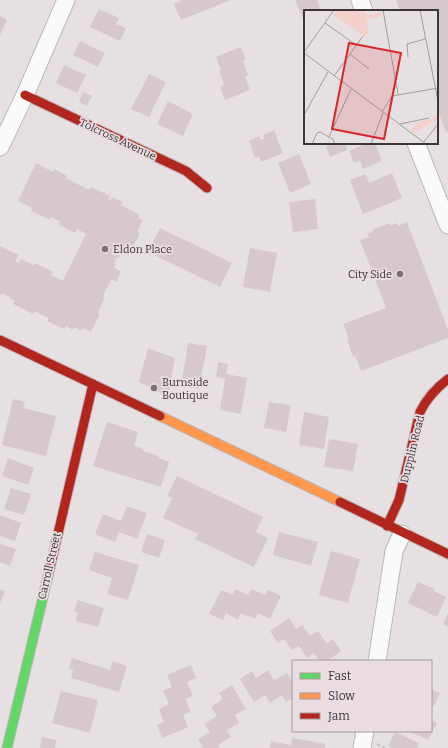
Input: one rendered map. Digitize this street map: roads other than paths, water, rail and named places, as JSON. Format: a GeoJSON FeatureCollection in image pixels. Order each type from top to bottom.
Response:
{"type":"FeatureCollection","features":[{"type":"Feature","properties":{"kind":"street"},"geometry":{"type":"LineString","coordinates":[[360,0],[364,10]]}},
{"type":"Feature","properties":{"kind":"street"},"geometry":{"type":"LineString","coordinates":[[0,147],[25,95],[60,2]]}},
{"type":"Feature","properties":{"kind":"street","name":"Tolcross Avenue"},"geometry":{"type":"LineString","coordinates":[[25,95],[186,171],[207,188]]}},
{"type":"Feature","properties":{"kind":"street"},"geometry":{"type":"LineString","coordinates":[[416,144],[448,225]]}},
{"type":"Feature","properties":{"kind":"street"},"geometry":{"type":"LineString","coordinates":[[0,340],[402,534],[448,554]]}},
{"type":"Feature","properties":{"kind":"street","name":"Dupplin Road"},"geometry":{"type":"LineString","coordinates":[[387,526],[399,500],[418,418],[423,405],[435,389],[448,379]]}},
{"type":"Feature","properties":{"kind":"street","name":"Carroll Street"},"geometry":{"type":"LineString","coordinates":[[8,748],[92,384]]}},
{"type":"Feature","properties":{"kind":"street"},"geometry":{"type":"LineString","coordinates":[[377,660],[392,558],[402,534]]}},
{"type":"Feature","properties":{"kind":"street"},"geometry":{"type":"LineString","coordinates":[[362,748],[365,732]]}},
{"type":"Feature","properties":{"kind":"place","name":"Eldon Place"},"geometry":{"type":"Point","coordinates":[105,249]}},
{"type":"Feature","properties":{"kind":"place","name":"City Side"},"geometry":{"type":"Point","coordinates":[400,274]}},
{"type":"Feature","properties":{"kind":"place","name":"Burnside Boutique"},"geometry":{"type":"Point","coordinates":[154,388]}}]}
